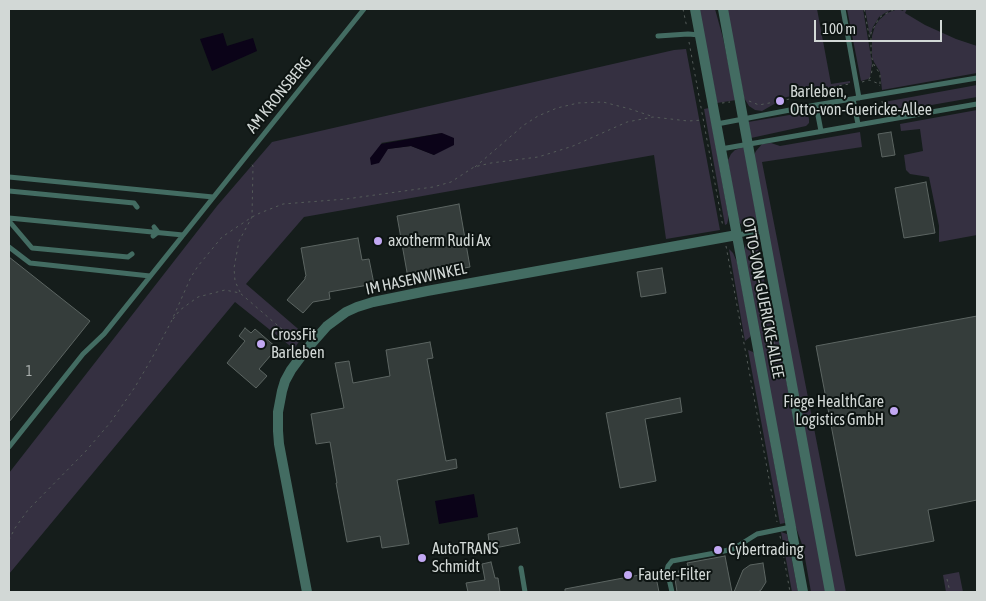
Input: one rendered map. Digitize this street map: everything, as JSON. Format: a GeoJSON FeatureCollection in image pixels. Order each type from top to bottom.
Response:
{"type":"FeatureCollection","features":[{"type":"Feature","properties":{"kind":"street","name":"OTTO-VON-GUERICKE-ALLEE"},"geometry":{"type":"LineString","coordinates":[[695,9],[803,592]]}},
{"type":"Feature","properties":{"kind":"street","name":"OTTO-VON-GUERICKE-ALLEE"},"geometry":{"type":"LineString","coordinates":[[722,9],[744,119],[830,592]]}},
{"type":"Feature","properties":{"kind":"street","name":"IM HASENWINKEL"},"geometry":{"type":"LineString","coordinates":[[307,592],[277,422],[279,403],[285,381],[305,350],[322,331],[339,317],[357,307],[373,302],[737,234]]}},
{"type":"Feature","properties":{"kind":"lane","name":"AM KRONSBERG"},"geometry":{"type":"LineString","coordinates":[[9,447],[83,354],[104,334],[364,9]]}},
{"type":"Feature","properties":{"kind":"lane"},"geometry":{"type":"LineString","coordinates":[[843,9],[858,124]]}},
{"type":"Feature","properties":{"kind":"lane"},"geometry":{"type":"LineString","coordinates":[[658,36],[700,35]]}},
{"type":"Feature","properties":{"kind":"lane"},"geometry":{"type":"LineString","coordinates":[[716,124],[977,78]]}},
{"type":"Feature","properties":{"kind":"lane"},"geometry":{"type":"LineString","coordinates":[[721,149],[977,104]]}},
{"type":"Feature","properties":{"kind":"lane"},"geometry":{"type":"LineString","coordinates":[[816,105],[821,131]]}},
{"type":"Feature","properties":{"kind":"lane"},"geometry":{"type":"LineString","coordinates":[[9,177],[213,197]]}},
{"type":"Feature","properties":{"kind":"lane"},"geometry":{"type":"LineString","coordinates":[[9,191],[134,203],[137,206]]}},
{"type":"Feature","properties":{"kind":"lane"},"geometry":{"type":"LineString","coordinates":[[9,220],[183,235]]}},
{"type":"Feature","properties":{"kind":"lane"},"geometry":{"type":"LineString","coordinates":[[9,220],[32,248],[128,257],[132,254]]}},
{"type":"Feature","properties":{"kind":"lane"},"geometry":{"type":"LineString","coordinates":[[154,227],[156,234]]}},
{"type":"Feature","properties":{"kind":"lane"},"geometry":{"type":"LineString","coordinates":[[737,234],[764,231]]}},
{"type":"Feature","properties":{"kind":"lane"},"geometry":{"type":"LineString","coordinates":[[9,247],[30,263],[150,276]]}},
{"type":"Feature","properties":{"kind":"lane"},"geometry":{"type":"LineString","coordinates":[[672,592],[668,566],[672,561],[733,549],[757,534],[791,527]]}},
{"type":"Feature","properties":{"kind":"lane"},"geometry":{"type":"LineString","coordinates":[[521,568],[525,592]]}},
{"type":"Feature","properties":{"kind":"path"},"geometry":{"type":"LineString","coordinates":[[683,9],[790,592]]}},
{"type":"Feature","properties":{"kind":"path"},"geometry":{"type":"LineString","coordinates":[[864,9],[873,63],[880,74],[880,94],[886,120]]}},
{"type":"Feature","properties":{"kind":"path"},"geometry":{"type":"LineString","coordinates":[[870,42],[873,28],[879,18],[895,9]]}},
{"type":"Feature","properties":{"kind":"path"},"geometry":{"type":"LineString","coordinates":[[869,80],[873,63]]}},
{"type":"Feature","properties":{"kind":"path"},"geometry":{"type":"LineString","coordinates":[[798,97],[821,97]]}},
{"type":"Feature","properties":{"kind":"path"},"geometry":{"type":"LineString","coordinates":[[172,322],[198,266],[222,237],[260,213],[284,204],[346,199],[433,187],[450,182],[474,167],[524,125],[538,116],[557,108],[578,103],[603,102],[653,116],[688,121],[704,120]]}},
{"type":"Feature","properties":{"kind":"path"},"geometry":{"type":"LineString","coordinates":[[474,167],[538,157],[573,146],[627,122],[653,116]]}},
{"type":"Feature","properties":{"kind":"path"},"geometry":{"type":"LineString","coordinates":[[246,156],[253,166],[252,217],[239,242],[234,268],[235,281],[240,293],[305,350]]}},
{"type":"Feature","properties":{"kind":"path"},"geometry":{"type":"LineString","coordinates":[[9,540],[28,510],[85,452],[110,423],[144,372],[180,310],[198,297],[225,290],[240,293]]}},
{"type":"Feature","properties":{"kind":"path"},"geometry":{"type":"LineString","coordinates":[[757,345],[784,341]]}},
{"type":"Feature","properties":{"kind":"path"},"geometry":{"type":"LineString","coordinates":[[947,580],[950,592]]}},
{"type":"Feature","properties":{"kind":"shaded area"},"geometry":{"type":"Polygon","coordinates":[[[699,9],[715,9],[736,100],[717,103],[699,9]]]}},
{"type":"Feature","properties":{"kind":"shaded area"},"geometry":{"type":"Polygon","coordinates":[[[727,9],[817,9],[831,84],[850,81],[850,83],[826,88],[826,96],[803,94],[776,99],[776,103],[762,111],[755,110],[749,106],[744,98],[727,9]]]}},
{"type":"Feature","properties":{"kind":"shaded area"},"geometry":{"type":"Polygon","coordinates":[[[847,9],[863,9],[872,63],[870,77],[861,81],[847,9]]]}},
{"type":"Feature","properties":{"kind":"shaded area"},"geometry":{"type":"Polygon","coordinates":[[[865,9],[894,9],[879,17],[870,36],[865,9]]]}},
{"type":"Feature","properties":{"kind":"shaded area"},"geometry":{"type":"Polygon","coordinates":[[[898,9],[903,11],[907,9],[905,13],[925,25],[977,46],[977,73],[882,90],[880,72],[872,57],[872,36],[879,20],[887,13],[898,9]]]}},
{"type":"Feature","properties":{"kind":"shaded area"},"geometry":{"type":"Polygon","coordinates":[[[223,33],[227,46],[253,38],[257,51],[212,71],[200,39],[223,33]]]}},
{"type":"Feature","properties":{"kind":"shaded area"},"geometry":{"type":"Polygon","coordinates":[[[686,49],[720,230],[666,239],[654,155],[304,217],[246,284],[304,334],[294,349],[235,302],[9,574],[9,473],[217,206],[272,142],[674,50],[686,49]],[[442,133],[381,143],[387,149],[411,146],[434,155],[442,133]]]}},
{"type":"Feature","properties":{"kind":"shaded area"},"geometry":{"type":"Polygon","coordinates":[[[977,85],[977,97],[886,113],[884,102],[977,85]]]}},
{"type":"Feature","properties":{"kind":"shaded area"},"geometry":{"type":"Polygon","coordinates":[[[709,108],[728,214],[727,224],[725,225],[704,109],[709,108]]]}},
{"type":"Feature","properties":{"kind":"shaded area"},"geometry":{"type":"Polygon","coordinates":[[[977,110],[977,235],[939,242],[939,226],[929,177],[910,174],[906,170],[904,155],[923,151],[920,129],[901,131],[900,124],[977,110]]]}},
{"type":"Feature","properties":{"kind":"shaded area"},"geometry":{"type":"Polygon","coordinates":[[[801,113],[808,115],[809,123],[806,126],[751,138],[748,122],[801,113]]]}},
{"type":"Feature","properties":{"kind":"shaded area"},"geometry":{"type":"Polygon","coordinates":[[[860,132],[862,147],[762,162],[846,592],[834,592],[754,155],[762,144],[771,143],[780,146],[860,132]]]}},
{"type":"Feature","properties":{"kind":"shaded area"},"geometry":{"type":"Polygon","coordinates":[[[442,133],[454,138],[454,145],[434,155],[411,146],[388,149],[379,163],[371,165],[370,158],[381,144],[442,133]]]}},
{"type":"Feature","properties":{"kind":"shaded area"},"geometry":{"type":"Polygon","coordinates":[[[744,147],[757,219],[750,228],[742,226],[738,220],[728,160],[735,150],[744,147]]]}},
{"type":"Feature","properties":{"kind":"shaded area"},"geometry":{"type":"Polygon","coordinates":[[[749,240],[754,241],[758,247],[766,290],[774,315],[826,592],[811,592],[803,547],[794,522],[744,251],[749,240]]]}},
{"type":"Feature","properties":{"kind":"shaded area"},"geometry":{"type":"Polygon","coordinates":[[[729,249],[737,262],[751,334],[745,341],[729,249]]]}},
{"type":"Feature","properties":{"kind":"shaded area"},"geometry":{"type":"Polygon","coordinates":[[[748,350],[755,355],[785,523],[780,524],[748,350]]]}},
{"type":"Feature","properties":{"kind":"shaded area"},"geometry":{"type":"Polygon","coordinates":[[[474,494],[478,517],[439,524],[435,501],[474,494]]]}},
{"type":"Feature","properties":{"kind":"shaded area"},"geometry":{"type":"Polygon","coordinates":[[[781,532],[787,534],[798,592],[792,592],[781,532]]]}},
{"type":"Feature","properties":{"kind":"shaded area"},"geometry":{"type":"Polygon","coordinates":[[[959,572],[963,592],[946,592],[943,575],[959,572]]]}},
{"type":"Feature","properties":{"kind":"building"},"geometry":{"type":"Polygon","coordinates":[[[891,132],[895,155],[882,157],[878,134],[891,132]]]}},
{"type":"Feature","properties":{"kind":"building"},"geometry":{"type":"Polygon","coordinates":[[[926,182],[935,233],[904,238],[895,188],[926,182]]]}},
{"type":"Feature","properties":{"kind":"building"},"geometry":{"type":"Polygon","coordinates":[[[459,204],[470,267],[408,278],[397,216],[459,204]]]}},
{"type":"Feature","properties":{"kind":"building"},"geometry":{"type":"Polygon","coordinates":[[[358,238],[362,260],[369,259],[374,284],[329,292],[330,299],[313,302],[303,313],[287,300],[306,276],[301,248],[358,238]]]}},
{"type":"Feature","properties":{"kind":"building"},"geometry":{"type":"Polygon","coordinates":[[[9,257],[90,321],[9,422],[9,257]]]}},
{"type":"Feature","properties":{"kind":"building"},"geometry":{"type":"Polygon","coordinates":[[[662,268],[666,293],[641,297],[637,272],[662,268]]]}},
{"type":"Feature","properties":{"kind":"building"},"geometry":{"type":"Polygon","coordinates":[[[977,316],[977,500],[928,510],[934,541],[856,556],[816,346],[977,316]]]}},
{"type":"Feature","properties":{"kind":"building"},"geometry":{"type":"Polygon","coordinates":[[[245,328],[251,333],[255,329],[277,348],[259,369],[267,376],[256,388],[227,363],[245,341],[239,336],[245,328]]]}},
{"type":"Feature","properties":{"kind":"building"},"geometry":{"type":"Polygon","coordinates":[[[430,342],[433,358],[427,359],[446,461],[456,459],[457,468],[397,480],[409,544],[382,548],[380,536],[347,542],[330,442],[316,444],[311,414],[344,408],[335,363],[349,361],[353,383],[390,376],[386,350],[430,342]]]}},
{"type":"Feature","properties":{"kind":"building"},"geometry":{"type":"Polygon","coordinates":[[[680,398],[682,412],[645,419],[656,481],[620,488],[606,413],[680,398]]]}},
{"type":"Feature","properties":{"kind":"building"},"geometry":{"type":"Polygon","coordinates":[[[517,528],[520,543],[490,549],[488,534],[517,528]]]}},
{"type":"Feature","properties":{"kind":"building"},"geometry":{"type":"Polygon","coordinates":[[[725,556],[732,592],[677,592],[674,572],[689,569],[687,563],[725,556]]]}},
{"type":"Feature","properties":{"kind":"building"},"geometry":{"type":"Polygon","coordinates":[[[491,562],[495,578],[498,578],[500,592],[468,592],[466,583],[485,580],[482,564],[491,562]]]}},
{"type":"Feature","properties":{"kind":"building"},"geometry":{"type":"Polygon","coordinates":[[[763,563],[766,582],[761,590],[758,592],[734,592],[743,570],[750,565],[763,563]]]}},
{"type":"Feature","properties":{"kind":"building"},"geometry":{"type":"Polygon","coordinates":[[[655,572],[659,592],[565,592],[565,589],[655,572]]]}},
{"type":"Feature","properties":{"kind":"place","name":"Barleben, Otto-von-Guericke-Allee"},"geometry":{"type":"Point","coordinates":[780,101]}},
{"type":"Feature","properties":{"kind":"place","name":"axotherm Rudi Ax"},"geometry":{"type":"Point","coordinates":[378,241]}},
{"type":"Feature","properties":{"kind":"place","name":"CrossFit Barleben"},"geometry":{"type":"Point","coordinates":[261,344]}},
{"type":"Feature","properties":{"kind":"place","name":"Fiege HealthCare Logistics GmbH"},"geometry":{"type":"Point","coordinates":[894,411]}},
{"type":"Feature","properties":{"kind":"place","name":"Cybertrading"},"geometry":{"type":"Point","coordinates":[718,550]}},
{"type":"Feature","properties":{"kind":"place","name":"AutoTRANS Schmidt"},"geometry":{"type":"Point","coordinates":[422,558]}},
{"type":"Feature","properties":{"kind":"place","name":"Fauter-Filter"},"geometry":{"type":"Point","coordinates":[628,575]}}]}
